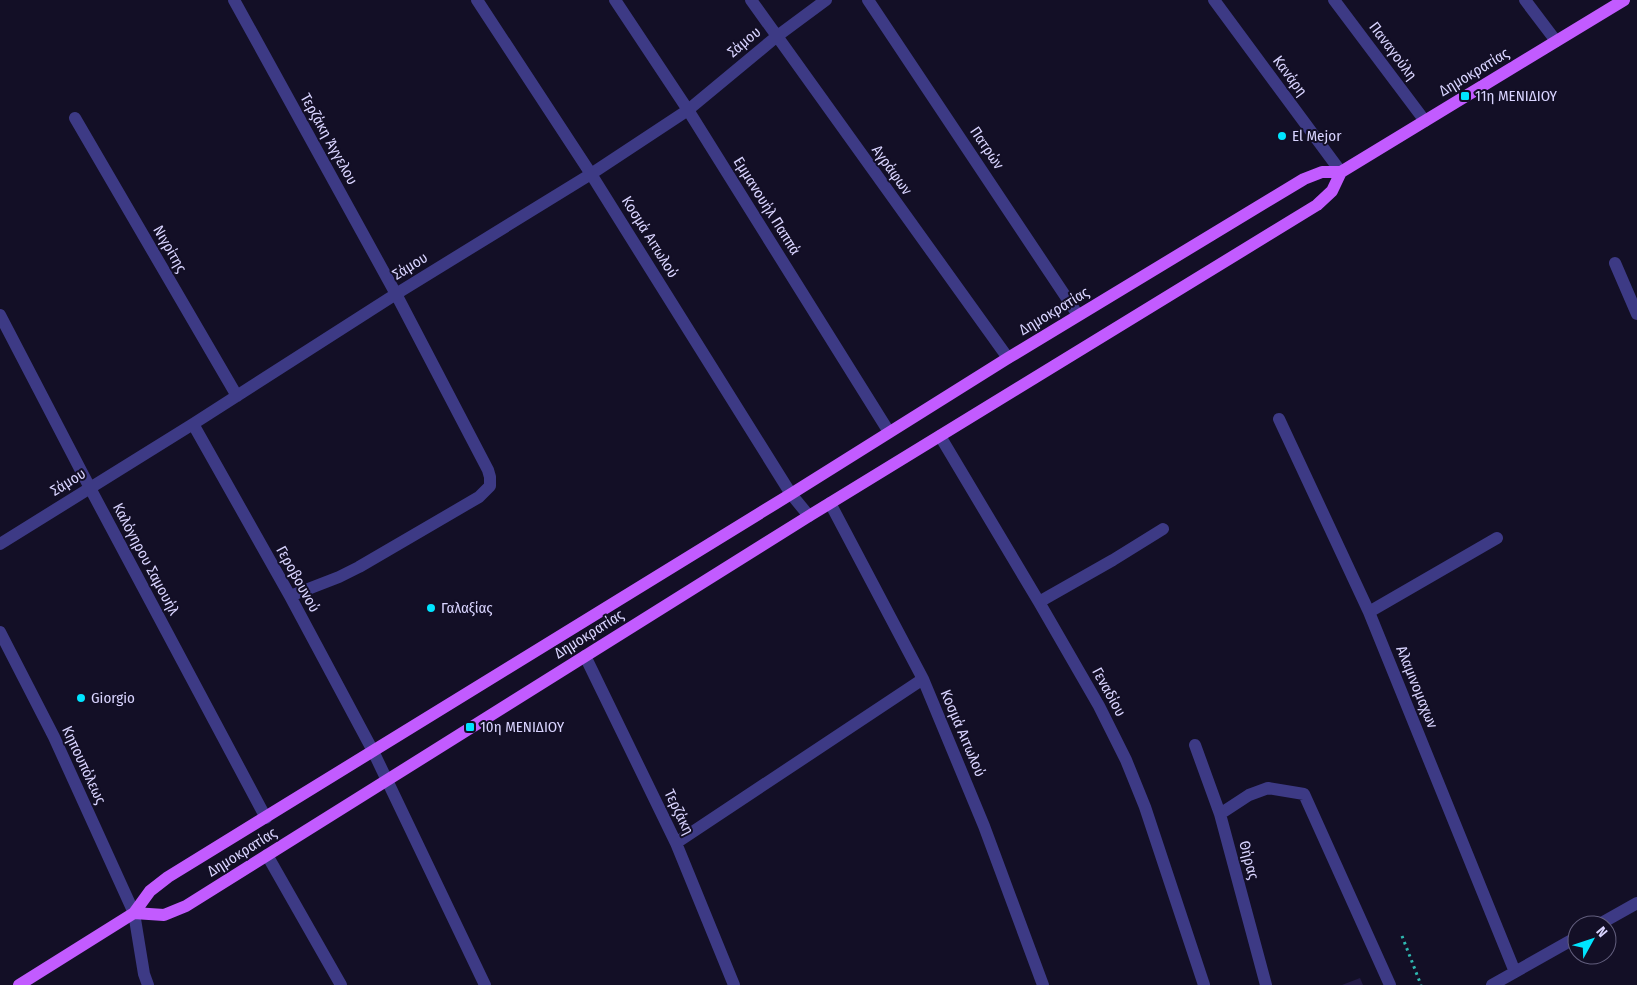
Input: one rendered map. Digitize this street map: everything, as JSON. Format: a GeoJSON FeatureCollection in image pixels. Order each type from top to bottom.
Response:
{"type":"FeatureCollection","features":[{"type":"Feature","properties":{"kind":"main road","name":"Δημοκρατίας"},"geometry":{"type":"LineString","coordinates":[[19,985],[134,913],[150,891],[168,877],[1078,315],[1304,179],[1322,172],[1341,172],[1624,0]]}},
{"type":"Feature","properties":{"kind":"main road","name":"Δημοκρατίας"},"geometry":{"type":"LineString","coordinates":[[134,913],[164,915],[186,906],[808,516],[1317,205],[1332,191],[1341,172]]}},
{"type":"Feature","properties":{"kind":"street","name":"Τερζάκη Άγγελου"},"geometry":{"type":"LineString","coordinates":[[234,0],[396,294],[490,477],[490,486],[479,497],[359,566],[290,596]]}},
{"type":"Feature","properties":{"kind":"street","name":"Κοσμά Αιτωλού"},"geometry":{"type":"LineString","coordinates":[[477,0],[591,174],[791,494]]}},
{"type":"Feature","properties":{"kind":"street","name":"Εμμανουήλ Παππά"},"geometry":{"type":"LineString","coordinates":[[615,0],[688,110],[889,432]]}},
{"type":"Feature","properties":{"kind":"street","name":"Αγράφων"},"geometry":{"type":"LineString","coordinates":[[751,0],[1008,358]]}},
{"type":"Feature","properties":{"kind":"street","name":"Σάμου"},"geometry":{"type":"LineString","coordinates":[[0,544],[193,424],[396,294],[591,174],[688,110],[776,37],[826,0]]}},
{"type":"Feature","properties":{"kind":"street","name":"Πατρών"},"geometry":{"type":"LineString","coordinates":[[868,0],[1078,315]]}},
{"type":"Feature","properties":{"kind":"street","name":"Κανάρη"},"geometry":{"type":"LineString","coordinates":[[1214,0],[1341,172]]}},
{"type":"Feature","properties":{"kind":"street","name":"Παναγούλη"},"geometry":{"type":"LineString","coordinates":[[1334,0],[1425,121]]}},
{"type":"Feature","properties":{"kind":"street"},"geometry":{"type":"LineString","coordinates":[[1525,0],[1556,41]]}},
{"type":"Feature","properties":{"kind":"street","name":"Νιγρίτης"},"geometry":{"type":"LineString","coordinates":[[74,118],[237,396]]}},
{"type":"Feature","properties":{"kind":"street"},"geometry":{"type":"LineString","coordinates":[[1615,263],[1637,314]]}},
{"type":"Feature","properties":{"kind":"street","name":"Καλόγηρου Σαμουήλ"},"geometry":{"type":"LineString","coordinates":[[0,315],[266,818]]}},
{"type":"Feature","properties":{"kind":"street","name":"Αλαμινομαχων"},"geometry":{"type":"LineString","coordinates":[[1279,419],[1369,612],[1516,972]]}},
{"type":"Feature","properties":{"kind":"street","name":"Γεροβουνού"},"geometry":{"type":"LineString","coordinates":[[193,424],[290,596],[373,751]]}},
{"type":"Feature","properties":{"kind":"street","name":"Γεναδίου"},"geometry":{"type":"LineString","coordinates":[[940,436],[1099,706],[1126,760],[1145,807],[1204,985]]}},
{"type":"Feature","properties":{"kind":"street"},"geometry":{"type":"LineString","coordinates":[[791,494],[808,516]]}},
{"type":"Feature","properties":{"kind":"street","name":"Κοσμά Αιτωλού"},"geometry":{"type":"LineString","coordinates":[[830,503],[923,679],[984,826],[1043,985]]}},
{"type":"Feature","properties":{"kind":"street"},"geometry":{"type":"LineString","coordinates":[[1039,602],[1163,529]]}},
{"type":"Feature","properties":{"kind":"street"},"geometry":{"type":"LineString","coordinates":[[1369,612],[1497,538]]}},
{"type":"Feature","properties":{"kind":"street","name":"Κηπουπόλεως"},"geometry":{"type":"LineString","coordinates":[[0,632],[54,737],[134,913],[144,974],[148,985]]}},
{"type":"Feature","properties":{"kind":"street","name":"Τερζάκη"},"geometry":{"type":"LineString","coordinates":[[585,656],[676,843],[734,985]]}},
{"type":"Feature","properties":{"kind":"street"},"geometry":{"type":"LineString","coordinates":[[676,843],[923,679]]}},
{"type":"Feature","properties":{"kind":"street","name":"Θήρας"},"geometry":{"type":"LineString","coordinates":[[1195,745],[1220,814],[1266,985]]}},
{"type":"Feature","properties":{"kind":"street"},"geometry":{"type":"LineString","coordinates":[[373,751],[485,985]]}},
{"type":"Feature","properties":{"kind":"street"},"geometry":{"type":"LineString","coordinates":[[1220,814],[1249,795],[1268,788],[1304,794],[1390,985]]}},
{"type":"Feature","properties":{"kind":"street"},"geometry":{"type":"LineString","coordinates":[[267,856],[341,985]]}},
{"type":"Feature","properties":{"kind":"street"},"geometry":{"type":"LineString","coordinates":[[1616,915],[1637,903]]}},
{"type":"Feature","properties":{"kind":"street"},"geometry":{"type":"LineString","coordinates":[[1492,985],[1567,943]]}},
{"type":"Feature","properties":{"kind":"path"},"geometry":{"type":"LineString","coordinates":[[1402,936],[1421,985]]}},
{"type":"Feature","properties":{"kind":"building"},"geometry":{"type":"Polygon","coordinates":[[[1360,978],[1363,985],[1342,985],[1360,978]]]}},
{"type":"Feature","properties":{"kind":"place","name":"11η ΜΕΝΙΔΙΟΥ"},"geometry":{"type":"Point","coordinates":[1465,96]}},
{"type":"Feature","properties":{"kind":"place","name":"El Mejor"},"geometry":{"type":"Point","coordinates":[1282,136]}},
{"type":"Feature","properties":{"kind":"place","name":"Γαλαξίας"},"geometry":{"type":"Point","coordinates":[431,608]}},
{"type":"Feature","properties":{"kind":"place","name":"Giorgio"},"geometry":{"type":"Point","coordinates":[81,698]}},
{"type":"Feature","properties":{"kind":"place","name":"10η ΜΕΝΙΔΙΟΥ"},"geometry":{"type":"Point","coordinates":[470,727]}}]}
